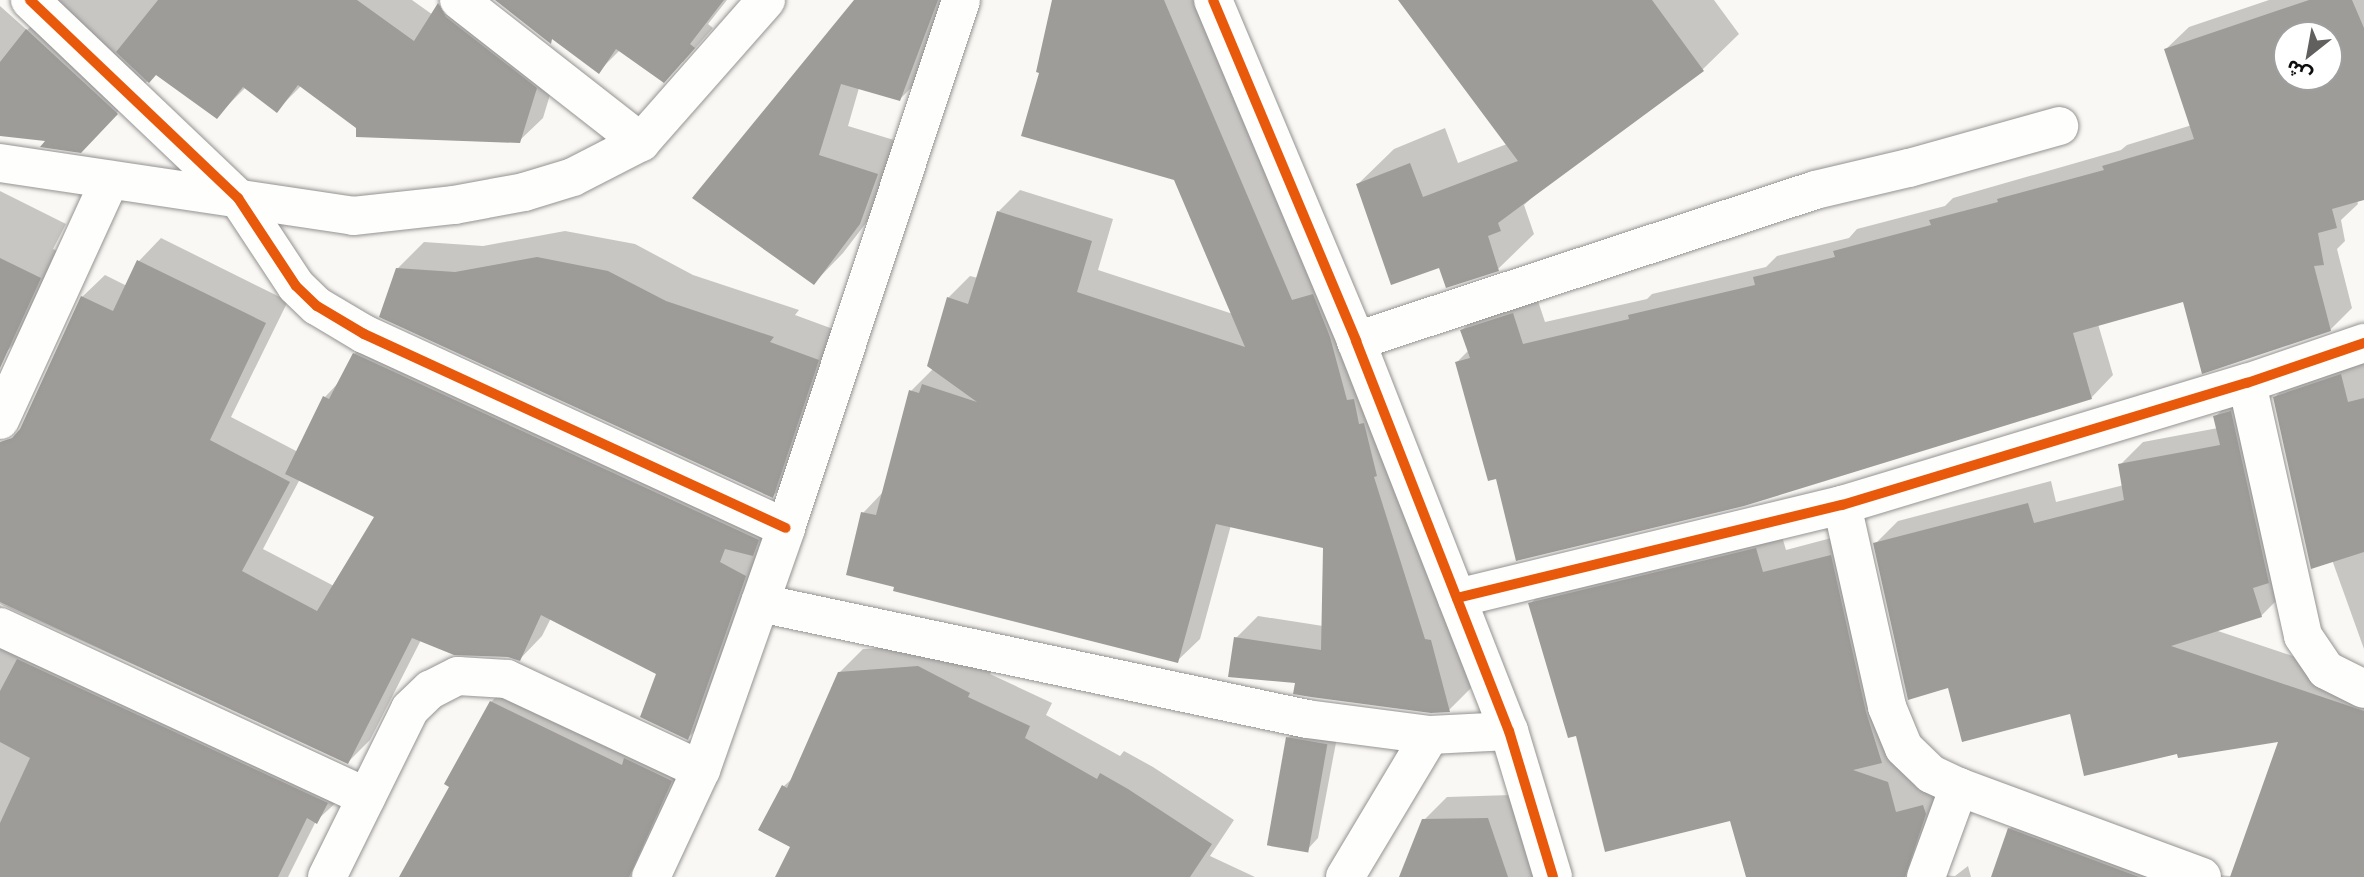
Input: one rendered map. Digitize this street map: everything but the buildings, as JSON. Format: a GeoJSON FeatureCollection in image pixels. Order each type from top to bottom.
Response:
{"type":"FeatureCollection","features":[{"type":"Feature","properties":{"kind":"street"},"geometry":{"type":"LineString","coordinates":[[30,0],[238,198],[296,286],[317,306],[341,322],[786,528]]}},
{"type":"Feature","properties":{"kind":"street"},"geometry":{"type":"LineString","coordinates":[[459,0],[641,142]]}},
{"type":"Feature","properties":{"kind":"street"},"geometry":{"type":"LineString","coordinates":[[0,163],[353,216],[454,205],[524,192],[573,177],[641,142],[766,0]]}},
{"type":"Feature","properties":{"kind":"street"},"geometry":{"type":"LineString","coordinates":[[651,877],[701,770],[786,528],[961,0]]}},
{"type":"Feature","properties":{"kind":"street"},"geometry":{"type":"LineString","coordinates":[[1213,0],[1356,341],[1509,731],[1559,875]]}},
{"type":"Feature","properties":{"kind":"street"},"geometry":{"type":"LineString","coordinates":[[1356,341],[1815,190],[1909,169],[2059,125]]}},
{"type":"Feature","properties":{"kind":"street"},"geometry":{"type":"LineString","coordinates":[[0,420],[110,180]]}},
{"type":"Feature","properties":{"kind":"street"},"geometry":{"type":"LineString","coordinates":[[1457,597],[1842,505],[2247,383],[2364,343]]}},
{"type":"Feature","properties":{"kind":"street"},"geometry":{"type":"LineString","coordinates":[[2247,383],[2303,636],[2326,670],[2364,689]]}},
{"type":"Feature","properties":{"kind":"street"},"geometry":{"type":"LineString","coordinates":[[1842,505],[1887,707],[1903,748],[1931,774],[1959,787],[2202,877]]}},
{"type":"Feature","properties":{"kind":"street"},"geometry":{"type":"LineString","coordinates":[[760,603],[1307,719],[1430,735],[1509,731]]}},
{"type":"Feature","properties":{"kind":"street"},"geometry":{"type":"LineString","coordinates":[[0,628],[366,797]]}},
{"type":"Feature","properties":{"kind":"street"},"geometry":{"type":"LineString","coordinates":[[327,877],[410,709],[430,690],[458,676],[507,679],[701,770]]}},
{"type":"Feature","properties":{"kind":"street"},"geometry":{"type":"LineString","coordinates":[[1345,877],[1430,735]]}},
{"type":"Feature","properties":{"kind":"street"},"geometry":{"type":"LineString","coordinates":[[1926,877],[1959,787]]}},
{"type":"Feature","properties":{"kind":"cycle path"},"geometry":{"type":"LineString","coordinates":[[30,0],[238,198],[296,286],[317,306],[364,334],[786,528]]}},
{"type":"Feature","properties":{"kind":"cycle path"},"geometry":{"type":"LineString","coordinates":[[1213,0],[1356,341],[1509,731],[1553,877]]}},
{"type":"Feature","properties":{"kind":"cycle path"},"geometry":{"type":"LineString","coordinates":[[1457,598],[1842,505],[2247,383],[2364,343]]}}]}
